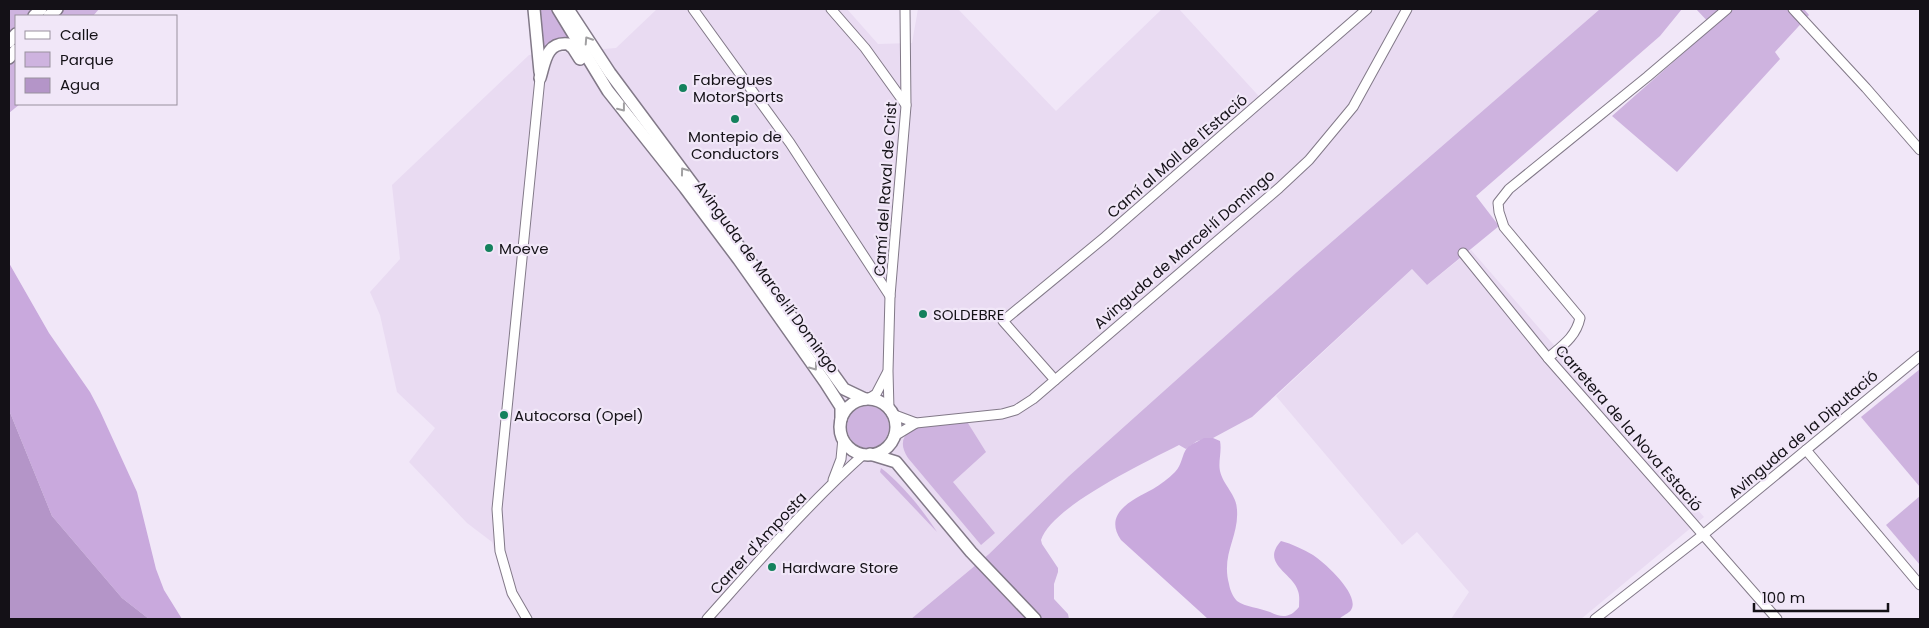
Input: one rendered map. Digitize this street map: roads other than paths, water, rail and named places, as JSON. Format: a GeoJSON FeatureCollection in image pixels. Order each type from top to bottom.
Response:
{"type":"FeatureCollection","features":[{"type":"Feature","properties":{"kind":"main road"},"geometry":{"type":"LineString","coordinates":[[534,9],[540,78]]}},
{"type":"Feature","properties":{"kind":"main road","name":"Avinguda de Marcel·lí Domingo"},"geometry":{"type":"LineString","coordinates":[[558,9],[608,90],[739,260],[841,407],[841,419]]}},
{"type":"Feature","properties":{"kind":"main road"},"geometry":{"type":"LineString","coordinates":[[568,9],[610,72],[793,319],[835,379],[844,389],[866,399],[880,402],[891,412],[895,421],[893,438],[897,455],[896,462]]}},
{"type":"Feature","properties":{"kind":"main road"},"geometry":{"type":"LineString","coordinates":[[540,78],[549,50],[554,45],[568,44],[608,90]]}},
{"type":"Feature","properties":{"kind":"main road"},"geometry":{"type":"LineString","coordinates":[[866,399],[852,404],[844,413],[840,427],[842,438],[851,449],[896,462],[971,552],[1035,619]]}},
{"type":"Feature","properties":{"kind":"main road"},"geometry":{"type":"LineString","coordinates":[[867,454],[879,452],[887,447],[893,438]]}},
{"type":"Feature","properties":{"kind":"street"},"geometry":{"type":"LineString","coordinates":[[693,9],[790,143],[890,296]]}},
{"type":"Feature","properties":{"kind":"street"},"geometry":{"type":"LineString","coordinates":[[832,9],[865,48],[906,106]]}},
{"type":"Feature","properties":{"kind":"street","name":"Camí del Raval de Crist"},"geometry":{"type":"LineString","coordinates":[[891,412],[888,370],[890,296],[906,106],[905,9]]}},
{"type":"Feature","properties":{"kind":"street","name":"Camí al Moll de l'Estació"},"geometry":{"type":"LineString","coordinates":[[1055,380],[1002,321],[1105,237],[1367,9]]}},
{"type":"Feature","properties":{"kind":"street","name":"Avinguda de Marcel·lí Domingo"},"geometry":{"type":"LineString","coordinates":[[916,423],[1002,414],[1016,410],[1033,399],[1309,160],[1353,107],[1407,9]]}},
{"type":"Feature","properties":{"kind":"street"},"geometry":{"type":"LineString","coordinates":[[1548,358],[1573,336],[1578,328],[1580,318],[1572,306],[1504,227],[1498,202],[1509,188],[1727,9]]}},
{"type":"Feature","properties":{"kind":"street"},"geometry":{"type":"LineString","coordinates":[[1793,9],[1920,150]]}},
{"type":"Feature","properties":{"kind":"street"},"geometry":{"type":"LineString","coordinates":[[527,619],[512,593],[500,551],[497,509],[540,78]]}},
{"type":"Feature","properties":{"kind":"street","name":"Carretera de la Nova Estació"},"geometry":{"type":"LineString","coordinates":[[1463,253],[1548,358],[1777,619]]}},
{"type":"Feature","properties":{"kind":"street","name":"Avinguda de la Diputació"},"geometry":{"type":"LineString","coordinates":[[1595,619],[1704,534],[1920,356]]}},
{"type":"Feature","properties":{"kind":"street"},"geometry":{"type":"LineString","coordinates":[[866,399],[876,394],[888,370]]}},
{"type":"Feature","properties":{"kind":"street"},"geometry":{"type":"LineString","coordinates":[[891,412],[916,423]]}},
{"type":"Feature","properties":{"kind":"street"},"geometry":{"type":"LineString","coordinates":[[893,438],[916,423]]}},
{"type":"Feature","properties":{"kind":"street"},"geometry":{"type":"LineString","coordinates":[[830,485],[841,459],[842,438]]}},
{"type":"Feature","properties":{"kind":"street"},"geometry":{"type":"LineString","coordinates":[[1806,450],[1920,585]]}},
{"type":"Feature","properties":{"kind":"street","name":"Carrer d'Amposta"},"geometry":{"type":"LineString","coordinates":[[707,619],[769,549],[830,485],[867,454]]}},
{"type":"Feature","properties":{"kind":"water"},"geometry":{"type":"Polygon","coordinates":[[[9,410],[52,516],[122,598],[149,619],[9,619],[9,410]]]}},
{"type":"Feature","properties":{"kind":"place","name":"Fabregues MotorSports"},"geometry":{"type":"Point","coordinates":[683,88]}},
{"type":"Feature","properties":{"kind":"place","name":"Montepio de Conductors"},"geometry":{"type":"Point","coordinates":[735,119]}},
{"type":"Feature","properties":{"kind":"place","name":"Moeve"},"geometry":{"type":"Point","coordinates":[489,248]}},
{"type":"Feature","properties":{"kind":"place","name":"SOLDEBRE"},"geometry":{"type":"Point","coordinates":[923,314]}},
{"type":"Feature","properties":{"kind":"place","name":"Autocorsa (Opel)"},"geometry":{"type":"Point","coordinates":[504,415]}},
{"type":"Feature","properties":{"kind":"place","name":"Hardware Store"},"geometry":{"type":"Point","coordinates":[772,567]}}]}
